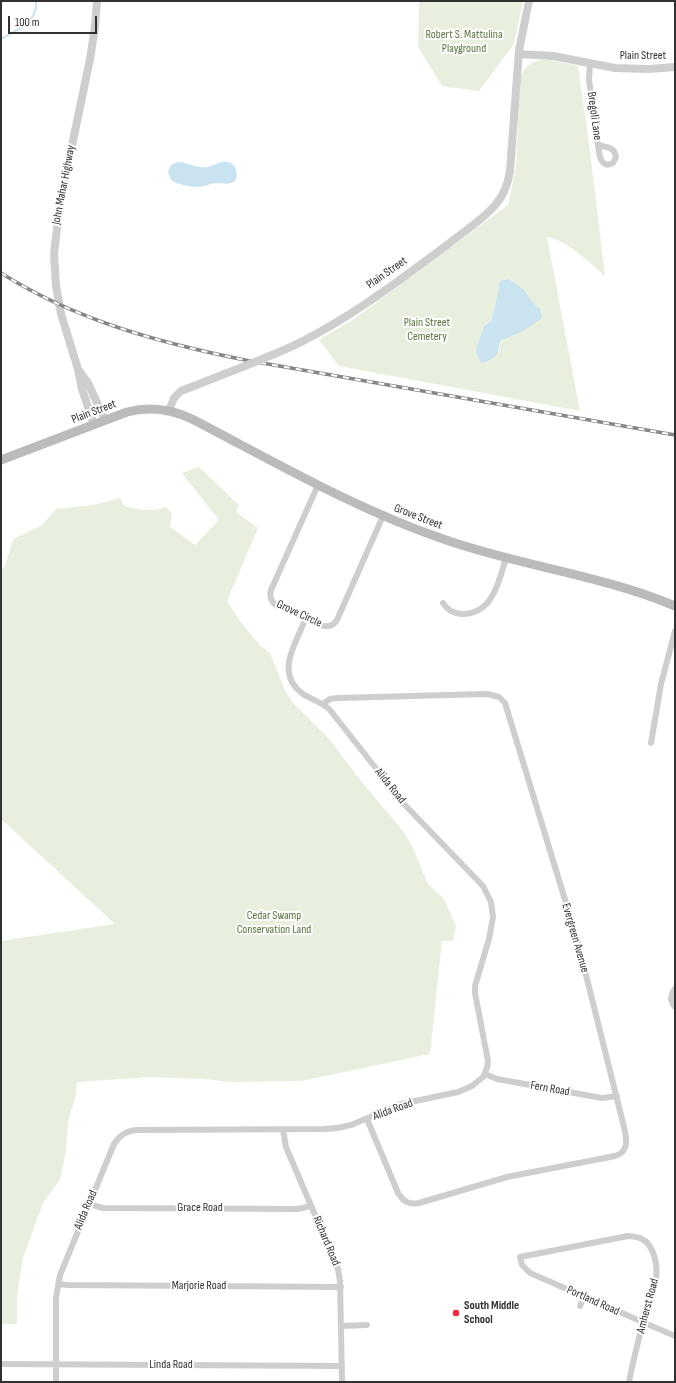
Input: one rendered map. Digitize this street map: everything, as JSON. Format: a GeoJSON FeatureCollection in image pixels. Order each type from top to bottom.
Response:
{"type":"FeatureCollection","features":[{"type":"Feature","properties":{"kind":"main road","name":"Plain Street"},"geometry":{"type":"LineString","coordinates":[[1,460],[105,420],[138,410],[154,408],[168,410]]}},
{"type":"Feature","properties":{"kind":"main road","name":"Grove Street"},"geometry":{"type":"LineString","coordinates":[[168,410],[192,419],[318,485],[383,516],[441,539],[506,558],[616,585],[675,606]]}},
{"type":"Feature","properties":{"kind":"street","name":"John Mahar Highway"},"geometry":{"type":"LineString","coordinates":[[94,425],[81,386],[78,368],[61,314],[54,262],[59,207],[90,59],[97,1]]}},
{"type":"Feature","properties":{"kind":"street"},"geometry":{"type":"LineString","coordinates":[[519,54],[529,1]]}},
{"type":"Feature","properties":{"kind":"street","name":"Plain Street"},"geometry":{"type":"LineString","coordinates":[[168,410],[174,398],[181,391],[288,349],[312,337],[370,300],[438,251],[479,220],[497,203],[505,189],[510,171],[519,54],[552,56],[590,64],[628,69],[675,68]]}},
{"type":"Feature","properties":{"kind":"street","name":"Bregoli Lane"},"geometry":{"type":"LineString","coordinates":[[590,64],[588,77],[598,145],[601,160],[606,164],[611,164],[614,162],[616,153],[612,149],[598,145]]}},
{"type":"Feature","properties":{"kind":"street","name":"John Mahar Highway"},"geometry":{"type":"LineString","coordinates":[[78,368],[88,383],[105,420]]}},
{"type":"Feature","properties":{"kind":"street","name":"Grove Circle"},"geometry":{"type":"LineString","coordinates":[[318,485],[270,593],[270,599],[275,604],[327,627],[332,626],[336,622],[383,516]]}},
{"type":"Feature","properties":{"kind":"street"},"geometry":{"type":"LineString","coordinates":[[443,603],[450,610],[460,614],[472,612],[484,606],[495,592],[506,558]]}},
{"type":"Feature","properties":{"kind":"street"},"geometry":{"type":"LineString","coordinates":[[306,618],[289,661],[289,675],[293,684],[301,692],[324,704]]}},
{"type":"Feature","properties":{"kind":"street"},"geometry":{"type":"LineString","coordinates":[[650,743],[661,684],[675,632]]}},
{"type":"Feature","properties":{"kind":"street","name":"Evergreen Avenue"},"geometry":{"type":"LineString","coordinates":[[324,704],[330,700],[344,698],[487,694],[496,695],[502,700],[506,706],[580,950],[616,1096],[626,1141],[626,1148],[620,1154],[506,1177],[413,1204],[407,1203],[400,1196],[367,1119]]}},
{"type":"Feature","properties":{"kind":"street","name":"Alida Road"},"geometry":{"type":"LineString","coordinates":[[56,1382],[56,1298],[61,1271],[114,1144],[120,1136],[128,1131],[137,1130],[283,1130],[337,1128],[367,1119],[401,1104],[465,1090],[478,1082],[485,1074],[488,1064],[488,1057],[475,990],[492,923],[492,907],[488,894],[478,879],[404,804],[324,704]]}},
{"type":"Feature","properties":{"kind":"street"},"geometry":{"type":"LineString","coordinates":[[675,989],[671,999],[675,1007]]}},
{"type":"Feature","properties":{"kind":"street","name":"Fern Road"},"geometry":{"type":"LineString","coordinates":[[485,1074],[497,1079],[602,1098],[616,1096]]}},
{"type":"Feature","properties":{"kind":"street","name":"Richard Road"},"geometry":{"type":"LineString","coordinates":[[283,1130],[286,1147],[337,1265],[340,1287],[342,1382]]}},
{"type":"Feature","properties":{"kind":"street","name":"Grace Road"},"geometry":{"type":"LineString","coordinates":[[89,1204],[103,1208],[298,1209],[311,1206]]}},
{"type":"Feature","properties":{"kind":"street","name":"Amherst Road"},"geometry":{"type":"LineString","coordinates":[[520,1257],[628,1236],[642,1238],[648,1243],[655,1259],[656,1274],[654,1291],[635,1354],[629,1382]]}},
{"type":"Feature","properties":{"kind":"street","name":"Portland Road"},"geometry":{"type":"LineString","coordinates":[[520,1257],[522,1265],[528,1271],[675,1336]]}},
{"type":"Feature","properties":{"kind":"street","name":"Marjorie Road"},"geometry":{"type":"LineString","coordinates":[[58,1284],[340,1287]]}},
{"type":"Feature","properties":{"kind":"street"},"geometry":{"type":"LineString","coordinates":[[580,1306],[584,1297]]}},
{"type":"Feature","properties":{"kind":"street"},"geometry":{"type":"LineString","coordinates":[[341,1326],[368,1326]]}},
{"type":"Feature","properties":{"kind":"street","name":"Linda Road"},"geometry":{"type":"LineString","coordinates":[[1,1364],[342,1366]]}},
{"type":"Feature","properties":{"kind":"green space","name":"Robert S. Mattulina Playground"},"geometry":{"type":"Polygon","coordinates":[[[419,1],[523,1],[514,44],[479,91],[442,86],[418,47],[419,1]]]}},
{"type":"Feature","properties":{"kind":"green space","name":"Plain Street Cemetery"},"geometry":{"type":"Polygon","coordinates":[[[540,60],[549,60],[578,66],[605,276],[570,247],[555,239],[547,237],[580,411],[339,366],[319,340],[354,319],[508,205],[516,167],[520,79],[527,66],[540,60]],[[509,279],[502,280],[499,284],[491,321],[484,326],[481,338],[499,352],[500,341],[505,339],[540,308],[537,307],[523,289],[509,279]]]}},
{"type":"Feature","properties":{"kind":"green space","name":"Cedar Swamp Conservation Land"},"geometry":{"type":"Polygon","coordinates":[[[199,467],[239,505],[236,512],[258,528],[227,601],[240,621],[260,645],[270,653],[285,691],[294,704],[330,740],[357,776],[403,831],[412,846],[428,884],[444,899],[456,926],[453,941],[442,941],[430,1054],[301,1081],[231,1082],[204,1079],[150,1077],[77,1082],[76,1094],[68,1122],[66,1151],[60,1180],[43,1203],[23,1258],[17,1295],[17,1324],[1,1324],[1,941],[115,924],[1,819],[1,569],[5,566],[13,539],[41,526],[56,509],[93,505],[120,498],[124,506],[141,510],[156,510],[166,507],[172,514],[170,527],[195,545],[219,520],[182,473],[199,467]]]}},
{"type":"Feature","properties":{"kind":"water"},"geometry":{"type":"Polygon","coordinates":[[[177,162],[203,167],[228,162],[235,167],[237,177],[234,182],[225,184],[215,183],[202,187],[184,185],[171,180],[168,172],[171,165],[177,162]]]}},
{"type":"Feature","properties":{"kind":"water"},"geometry":{"type":"Polygon","coordinates":[[[509,279],[523,289],[537,307],[540,308],[542,318],[523,331],[500,341],[495,356],[490,360],[481,363],[476,351],[484,326],[491,321],[499,284],[502,280],[509,279]]]}},
{"type":"Feature","properties":{"kind":"waterway"},"geometry":{"type":"LineString","coordinates":[[1,39],[20,29],[30,20],[36,9],[36,1]]}},
{"type":"Feature","properties":{"kind":"railway"},"geometry":{"type":"LineString","coordinates":[[1,273],[29,290],[88,317],[119,328],[181,346],[245,360],[675,435]]}},
{"type":"Feature","properties":{"kind":"place","name":"South Middle School"},"geometry":{"type":"Point","coordinates":[456,1313]}}]}
